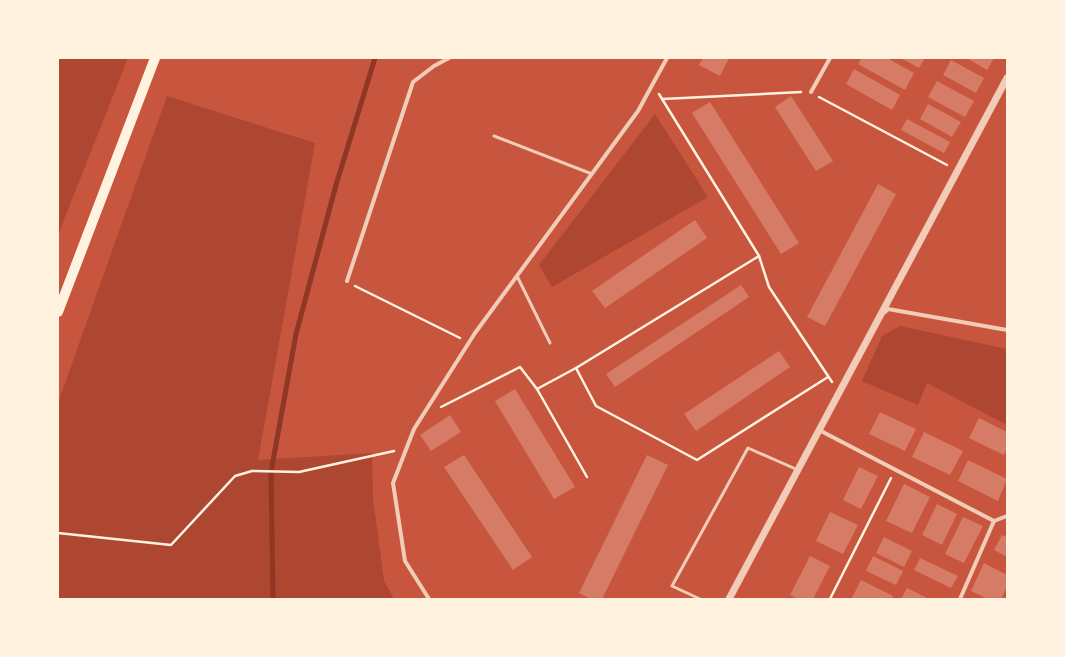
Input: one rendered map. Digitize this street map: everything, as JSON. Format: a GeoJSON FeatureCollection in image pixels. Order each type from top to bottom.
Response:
{"type":"FeatureCollection","features":[{"type":"Feature","properties":{"kind":"main road"},"geometry":{"type":"LineString","coordinates":[[58,312],[155,58]]}},
{"type":"Feature","properties":{"kind":"street"},"geometry":{"type":"LineString","coordinates":[[346,281],[413,82],[434,66],[449,58]]}},
{"type":"Feature","properties":{"kind":"street"},"geometry":{"type":"LineString","coordinates":[[429,599],[406,561],[393,482],[414,429],[469,343],[638,111],[667,58]]}},
{"type":"Feature","properties":{"kind":"street"},"geometry":{"type":"LineString","coordinates":[[811,92],[830,58]]}},
{"type":"Feature","properties":{"kind":"street"},"geometry":{"type":"LineString","coordinates":[[729,599],[1007,78]]}},
{"type":"Feature","properties":{"kind":"street"},"geometry":{"type":"LineString","coordinates":[[876,323],[888,309],[1007,330]]}},
{"type":"Feature","properties":{"kind":"street"},"geometry":{"type":"LineString","coordinates":[[819,430],[994,521]]}},
{"type":"Feature","properties":{"kind":"street"},"geometry":{"type":"LineString","coordinates":[[960,599],[994,521],[1007,516]]}},
{"type":"Feature","properties":{"kind":"lane"},"geometry":{"type":"LineString","coordinates":[[494,136],[592,174]]}},
{"type":"Feature","properties":{"kind":"lane"},"geometry":{"type":"LineString","coordinates":[[517,276],[550,343]]}},
{"type":"Feature","properties":{"kind":"lane"},"geometry":{"type":"LineString","coordinates":[[700,599],[672,586],[748,448],[798,470]]}},
{"type":"Feature","properties":{"kind":"path"},"geometry":{"type":"LineString","coordinates":[[652,86],[662,99],[759,256],[769,287],[839,393]]}},
{"type":"Feature","properties":{"kind":"path"},"geometry":{"type":"LineString","coordinates":[[662,99],[811,92],[958,170]]}},
{"type":"Feature","properties":{"kind":"path"},"geometry":{"type":"LineString","coordinates":[[537,389],[576,368],[759,256]]}},
{"type":"Feature","properties":{"kind":"path"},"geometry":{"type":"LineString","coordinates":[[346,281],[469,343]]}},
{"type":"Feature","properties":{"kind":"path"},"geometry":{"type":"LineString","coordinates":[[422,417],[520,367],[537,389],[587,477]]}},
{"type":"Feature","properties":{"kind":"path"},"geometry":{"type":"LineString","coordinates":[[576,368],[596,406],[697,460],[828,377]]}},
{"type":"Feature","properties":{"kind":"path"},"geometry":{"type":"LineString","coordinates":[[58,533],[171,545],[236,476],[252,471],[300,472],[406,448]]}},
{"type":"Feature","properties":{"kind":"path"},"geometry":{"type":"LineString","coordinates":[[830,599],[896,470]]}},
{"type":"Feature","properties":{"kind":"shaded area"},"geometry":{"type":"Polygon","coordinates":[[[58,58],[128,58],[58,235],[58,58]]]}},
{"type":"Feature","properties":{"kind":"shaded area"},"geometry":{"type":"Polygon","coordinates":[[[167,96],[315,143],[258,460],[372,453],[373,498],[384,581],[394,599],[58,599],[58,403],[167,96]]]}},
{"type":"Feature","properties":{"kind":"shaded area"},"geometry":{"type":"Polygon","coordinates":[[[655,114],[708,197],[552,287],[539,265],[655,114]]]}},
{"type":"Feature","properties":{"kind":"shaded area"},"geometry":{"type":"Polygon","coordinates":[[[900,326],[1007,349],[1007,425],[927,383],[918,405],[862,381],[882,336],[900,326]]]}},
{"type":"Feature","properties":{"kind":"building"},"geometry":{"type":"Polygon","coordinates":[[[703,58],[729,58],[720,76],[699,65],[703,58]]]}},
{"type":"Feature","properties":{"kind":"building"},"geometry":{"type":"Polygon","coordinates":[[[862,58],[887,58],[914,73],[905,90],[858,64],[862,58]]]}},
{"type":"Feature","properties":{"kind":"building"},"geometry":{"type":"Polygon","coordinates":[[[901,58],[925,58],[919,68],[901,58]]]}},
{"type":"Feature","properties":{"kind":"building"},"geometry":{"type":"Polygon","coordinates":[[[967,58],[994,58],[987,70],[967,58]]]}},
{"type":"Feature","properties":{"kind":"building"},"geometry":{"type":"Polygon","coordinates":[[[951,60],[984,78],[976,93],[943,75],[951,60]]]}},
{"type":"Feature","properties":{"kind":"building"},"geometry":{"type":"Polygon","coordinates":[[[854,69],[900,95],[892,110],[846,84],[854,69]]]}},
{"type":"Feature","properties":{"kind":"building"},"geometry":{"type":"Polygon","coordinates":[[[937,81],[974,101],[965,117],[928,97],[937,81]]]}},
{"type":"Feature","properties":{"kind":"building"},"geometry":{"type":"Polygon","coordinates":[[[791,96],[833,161],[816,171],[775,107],[791,96]]]}},
{"type":"Feature","properties":{"kind":"building"},"geometry":{"type":"Polygon","coordinates":[[[710,102],[799,243],[781,254],[692,113],[710,102]]]}},
{"type":"Feature","properties":{"kind":"building"},"geometry":{"type":"Polygon","coordinates":[[[928,104],[961,122],[952,137],[920,119],[928,104]]]}},
{"type":"Feature","properties":{"kind":"building"},"geometry":{"type":"Polygon","coordinates":[[[907,119],[950,142],[944,153],[901,130],[907,119]]]}},
{"type":"Feature","properties":{"kind":"building"},"geometry":{"type":"Polygon","coordinates":[[[878,184],[896,194],[825,326],[807,317],[878,184]]]}},
{"type":"Feature","properties":{"kind":"building"},"geometry":{"type":"Polygon","coordinates":[[[695,220],[707,238],[605,308],[592,291],[695,220]]]}},
{"type":"Feature","properties":{"kind":"building"},"geometry":{"type":"Polygon","coordinates":[[[741,285],[749,297],[615,387],[606,374],[741,285]]]}},
{"type":"Feature","properties":{"kind":"building"},"geometry":{"type":"Polygon","coordinates":[[[779,351],[790,367],[696,431],[684,414],[779,351]]]}},
{"type":"Feature","properties":{"kind":"building"},"geometry":{"type":"Polygon","coordinates":[[[515,389],[575,487],[554,499],[495,401],[515,389]]]}},
{"type":"Feature","properties":{"kind":"building"},"geometry":{"type":"Polygon","coordinates":[[[880,412],[916,429],[905,451],[869,434],[880,412]]]}},
{"type":"Feature","properties":{"kind":"building"},"geometry":{"type":"Polygon","coordinates":[[[450,415],[461,432],[431,451],[420,435],[450,415]]]}},
{"type":"Feature","properties":{"kind":"building"},"geometry":{"type":"Polygon","coordinates":[[[979,418],[1007,432],[1007,448],[1004,455],[969,438],[979,418]]]}},
{"type":"Feature","properties":{"kind":"building"},"geometry":{"type":"Polygon","coordinates":[[[924,432],[963,451],[950,475],[912,457],[924,432]]]}},
{"type":"Feature","properties":{"kind":"building"},"geometry":{"type":"Polygon","coordinates":[[[464,455],[532,557],[513,570],[444,467],[464,455]]]}},
{"type":"Feature","properties":{"kind":"building"},"geometry":{"type":"Polygon","coordinates":[[[647,455],[668,465],[602,599],[591,599],[579,593],[647,455]]]}},
{"type":"Feature","properties":{"kind":"building"},"geometry":{"type":"Polygon","coordinates":[[[968,460],[1007,479],[998,501],[958,481],[968,460]]]}},
{"type":"Feature","properties":{"kind":"building"},"geometry":{"type":"Polygon","coordinates":[[[859,467],[878,476],[861,509],[843,500],[859,467]]]}},
{"type":"Feature","properties":{"kind":"building"},"geometry":{"type":"Polygon","coordinates":[[[904,484],[930,497],[912,533],[886,521],[904,484]]]}},
{"type":"Feature","properties":{"kind":"building"},"geometry":{"type":"Polygon","coordinates":[[[937,504],[957,514],[942,545],[922,535],[937,504]]]}},
{"type":"Feature","properties":{"kind":"building"},"geometry":{"type":"Polygon","coordinates":[[[830,512],[858,525],[843,554],[816,541],[830,512]]]}},
{"type":"Feature","properties":{"kind":"building"},"geometry":{"type":"Polygon","coordinates":[[[963,517],[983,526],[964,563],[945,554],[963,517]]]}},
{"type":"Feature","properties":{"kind":"building"},"geometry":{"type":"Polygon","coordinates":[[[1002,535],[1007,537],[1007,557],[994,550],[1002,535]]]}},
{"type":"Feature","properties":{"kind":"building"},"geometry":{"type":"Polygon","coordinates":[[[884,537],[912,551],[904,567],[876,553],[884,537]]]}},
{"type":"Feature","properties":{"kind":"building"},"geometry":{"type":"Polygon","coordinates":[[[810,556],[830,566],[813,599],[798,599],[790,595],[810,556]]]}},
{"type":"Feature","properties":{"kind":"building"},"geometry":{"type":"Polygon","coordinates":[[[873,556],[903,571],[896,585],[866,571],[873,556]]]}},
{"type":"Feature","properties":{"kind":"building"},"geometry":{"type":"Polygon","coordinates":[[[920,558],[958,576],[951,588],[914,570],[920,558]]]}},
{"type":"Feature","properties":{"kind":"building"},"geometry":{"type":"Polygon","coordinates":[[[984,563],[1007,575],[1007,587],[1001,599],[988,599],[971,591],[984,563]]]}},
{"type":"Feature","properties":{"kind":"building"},"geometry":{"type":"Polygon","coordinates":[[[861,580],[893,596],[891,599],[852,598],[861,580]]]}},
{"type":"Feature","properties":{"kind":"building"},"geometry":{"type":"Polygon","coordinates":[[[907,588],[929,599],[901,599],[907,588]]]}},
{"type":"Feature","properties":{"kind":"waterway"},"geometry":{"type":"LineString","coordinates":[[273,599],[271,472],[296,334],[336,185],[375,58]]}}]}
